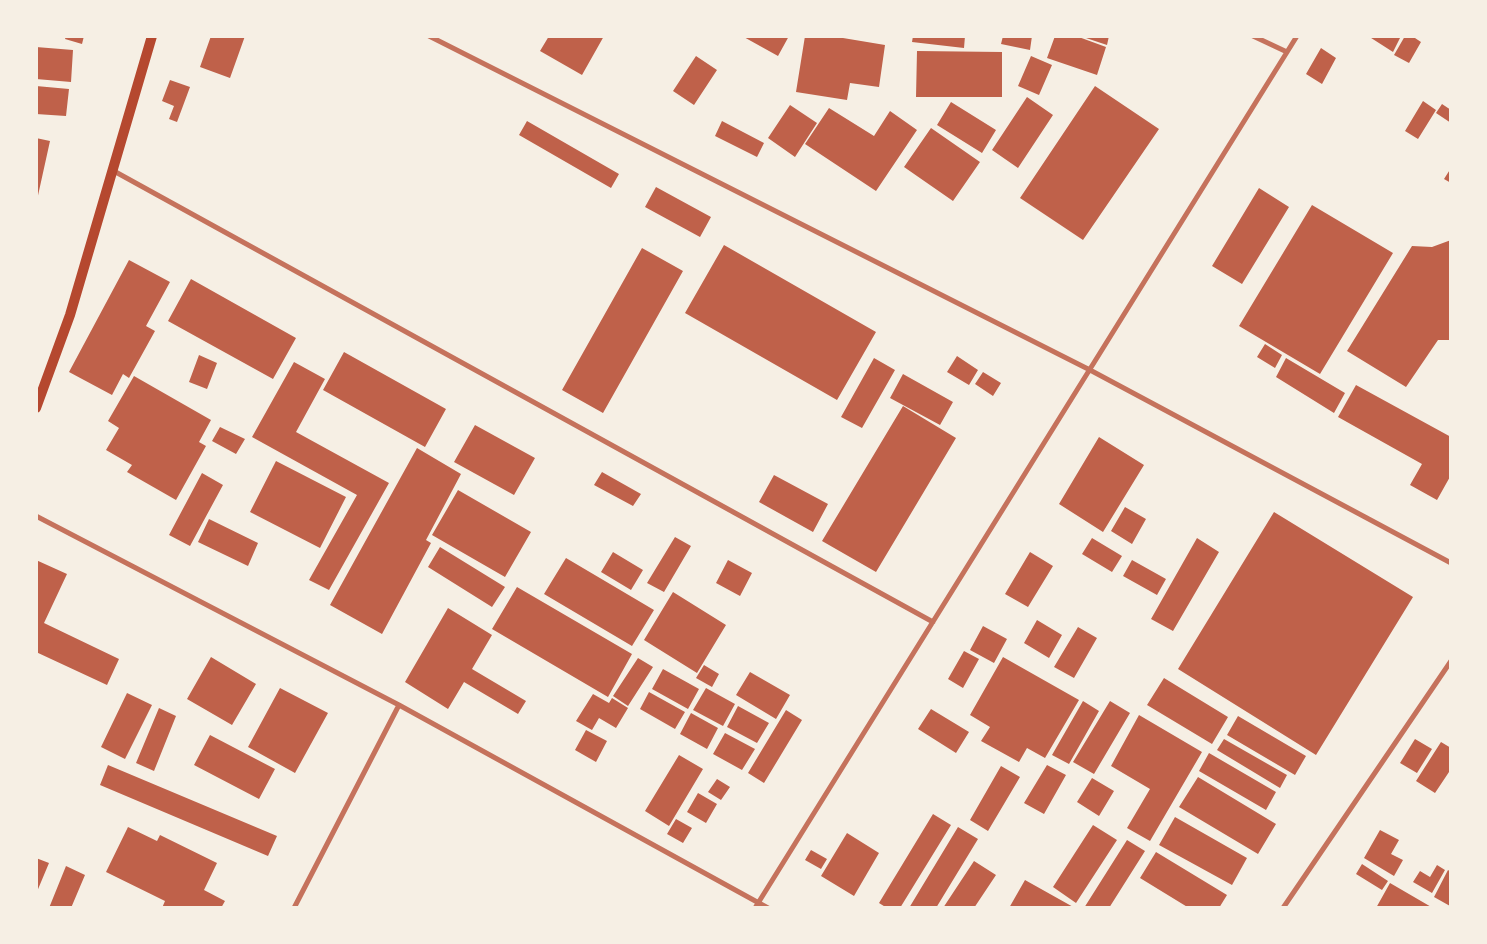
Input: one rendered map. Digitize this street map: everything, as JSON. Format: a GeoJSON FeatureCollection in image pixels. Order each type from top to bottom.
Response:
{"type":"FeatureCollection","features":[{"type":"Feature","properties":{"kind":"main road"},"geometry":{"type":"LineString","coordinates":[[36,408],[70,315],[152,36]]}},
{"type":"Feature","properties":{"kind":"street"},"geometry":{"type":"LineString","coordinates":[[429,36],[1090,370],[1451,563]]}},
{"type":"Feature","properties":{"kind":"street"},"geometry":{"type":"LineString","coordinates":[[1253,36],[1287,52]]}},
{"type":"Feature","properties":{"kind":"street"},"geometry":{"type":"LineString","coordinates":[[757,905],[1297,36]]}},
{"type":"Feature","properties":{"kind":"street"},"geometry":{"type":"LineString","coordinates":[[112,170],[933,622]]}},
{"type":"Feature","properties":{"kind":"street"},"geometry":{"type":"LineString","coordinates":[[36,516],[399,705],[757,905],[768,908]]}},
{"type":"Feature","properties":{"kind":"street"},"geometry":{"type":"LineString","coordinates":[[1283,908],[1451,661]]}},
{"type":"Feature","properties":{"kind":"street"},"geometry":{"type":"LineString","coordinates":[[294,908],[399,705]]}},
{"type":"Feature","properties":{"kind":"building"},"geometry":{"type":"Polygon","coordinates":[[[66,36],[84,36],[82,44],[65,39],[66,36]]]}},
{"type":"Feature","properties":{"kind":"building"},"geometry":{"type":"Polygon","coordinates":[[[211,36],[245,36],[230,78],[200,67],[211,36]]]}},
{"type":"Feature","properties":{"kind":"building"},"geometry":{"type":"Polygon","coordinates":[[[549,36],[604,36],[582,75],[540,51],[549,36]]]}},
{"type":"Feature","properties":{"kind":"building"},"geometry":{"type":"Polygon","coordinates":[[[742,36],[789,36],[778,56],[742,36]]]}},
{"type":"Feature","properties":{"kind":"building"},"geometry":{"type":"Polygon","coordinates":[[[805,36],[831,36],[885,45],[879,87],[850,83],[847,100],[796,92],[805,36]]]}},
{"type":"Feature","properties":{"kind":"building"},"geometry":{"type":"Polygon","coordinates":[[[913,36],[965,36],[964,48],[912,42],[913,36]]]}},
{"type":"Feature","properties":{"kind":"building"},"geometry":{"type":"Polygon","coordinates":[[[1003,36],[1032,36],[1030,50],[1001,44],[1003,36]]]}},
{"type":"Feature","properties":{"kind":"building"},"geometry":{"type":"Polygon","coordinates":[[[1055,36],[1076,36],[1106,47],[1097,75],[1047,58],[1055,36]]]}},
{"type":"Feature","properties":{"kind":"building"},"geometry":{"type":"Polygon","coordinates":[[[1080,36],[1109,36],[1107,45],[1080,36]]]}},
{"type":"Feature","properties":{"kind":"building"},"geometry":{"type":"Polygon","coordinates":[[[1368,36],[1401,36],[1393,52],[1368,36]]]}},
{"type":"Feature","properties":{"kind":"building"},"geometry":{"type":"Polygon","coordinates":[[[1405,36],[1412,36],[1421,42],[1409,63],[1394,55],[1405,36]]]}},
{"type":"Feature","properties":{"kind":"building"},"geometry":{"type":"Polygon","coordinates":[[[36,47],[73,50],[71,82],[36,79],[36,47]]]}},
{"type":"Feature","properties":{"kind":"building"},"geometry":{"type":"Polygon","coordinates":[[[1321,48],[1336,58],[1322,84],[1306,74],[1321,48]]]}},
{"type":"Feature","properties":{"kind":"building"},"geometry":{"type":"Polygon","coordinates":[[[917,51],[1002,52],[1002,97],[916,97],[917,51]]]}},
{"type":"Feature","properties":{"kind":"building"},"geometry":{"type":"Polygon","coordinates":[[[696,56],[717,70],[694,105],[673,91],[696,56]]]}},
{"type":"Feature","properties":{"kind":"building"},"geometry":{"type":"Polygon","coordinates":[[[1031,56],[1052,65],[1039,95],[1018,86],[1031,56]]]}},
{"type":"Feature","properties":{"kind":"building"},"geometry":{"type":"Polygon","coordinates":[[[170,80],[190,87],[177,122],[169,119],[174,106],[162,101],[170,80]]]}},
{"type":"Feature","properties":{"kind":"building"},"geometry":{"type":"Polygon","coordinates":[[[36,86],[69,89],[66,116],[36,114],[36,86]]]}},
{"type":"Feature","properties":{"kind":"building"},"geometry":{"type":"Polygon","coordinates":[[[1095,86],[1159,129],[1083,240],[1020,198],[1095,86]]]}},
{"type":"Feature","properties":{"kind":"building"},"geometry":{"type":"Polygon","coordinates":[[[1027,97],[1053,115],[1018,168],[992,150],[1027,97]]]}},
{"type":"Feature","properties":{"kind":"building"},"geometry":{"type":"Polygon","coordinates":[[[1423,101],[1436,110],[1418,139],[1405,131],[1423,101]]]}},
{"type":"Feature","properties":{"kind":"building"},"geometry":{"type":"Polygon","coordinates":[[[951,102],[996,130],[982,153],[937,125],[951,102]]]}},
{"type":"Feature","properties":{"kind":"building"},"geometry":{"type":"Polygon","coordinates":[[[1442,104],[1451,110],[1451,123],[1436,113],[1442,104]]]}},
{"type":"Feature","properties":{"kind":"building"},"geometry":{"type":"Polygon","coordinates":[[[790,105],[817,123],[795,157],[768,138],[790,105]]]}},
{"type":"Feature","properties":{"kind":"building"},"geometry":{"type":"Polygon","coordinates":[[[829,108],[874,136],[890,111],[917,130],[876,191],[805,144],[829,108]]]}},
{"type":"Feature","properties":{"kind":"building"},"geometry":{"type":"Polygon","coordinates":[[[527,121],[619,174],[611,188],[519,135],[527,121]]]}},
{"type":"Feature","properties":{"kind":"building"},"geometry":{"type":"Polygon","coordinates":[[[722,121],[764,143],[757,157],[715,136],[722,121]]]}},
{"type":"Feature","properties":{"kind":"building"},"geometry":{"type":"Polygon","coordinates":[[[931,128],[980,162],[953,201],[904,167],[931,128]]]}},
{"type":"Feature","properties":{"kind":"building"},"geometry":{"type":"Polygon","coordinates":[[[36,138],[50,141],[37,200],[36,200],[36,138]]]}},
{"type":"Feature","properties":{"kind":"building"},"geometry":{"type":"Polygon","coordinates":[[[1451,168],[1451,183],[1444,179],[1451,168]]]}},
{"type":"Feature","properties":{"kind":"building"},"geometry":{"type":"Polygon","coordinates":[[[656,187],[711,217],[700,237],[645,207],[656,187]]]}},
{"type":"Feature","properties":{"kind":"building"},"geometry":{"type":"Polygon","coordinates":[[[1259,188],[1289,207],[1242,284],[1212,266],[1259,188]]]}},
{"type":"Feature","properties":{"kind":"building"},"geometry":{"type":"Polygon","coordinates":[[[1312,205],[1393,253],[1320,374],[1239,326],[1312,205]]]}},
{"type":"Feature","properties":{"kind":"building"},"geometry":{"type":"Polygon","coordinates":[[[1451,240],[1451,340],[1438,340],[1406,387],[1347,351],[1412,246],[1432,247],[1451,240]]]}},
{"type":"Feature","properties":{"kind":"building"},"geometry":{"type":"Polygon","coordinates":[[[724,245],[876,332],[837,400],[685,313],[724,245]]]}},
{"type":"Feature","properties":{"kind":"building"},"geometry":{"type":"Polygon","coordinates":[[[642,248],[683,271],[603,413],[562,390],[642,248]]]}},
{"type":"Feature","properties":{"kind":"building"},"geometry":{"type":"Polygon","coordinates":[[[129,260],[170,282],[146,326],[155,331],[129,378],[123,374],[112,395],[69,372],[129,260]]]}},
{"type":"Feature","properties":{"kind":"building"},"geometry":{"type":"Polygon","coordinates":[[[191,279],[296,338],[273,379],[168,321],[191,279]]]}},
{"type":"Feature","properties":{"kind":"building"},"geometry":{"type":"Polygon","coordinates":[[[1265,344],[1282,355],[1275,368],[1257,357],[1265,344]]]}},
{"type":"Feature","properties":{"kind":"building"},"geometry":{"type":"Polygon","coordinates":[[[344,352],[446,409],[425,447],[323,390],[344,352]]]}},
{"type":"Feature","properties":{"kind":"building"},"geometry":{"type":"Polygon","coordinates":[[[199,355],[217,363],[207,389],[189,382],[199,355]]]}},
{"type":"Feature","properties":{"kind":"building"},"geometry":{"type":"Polygon","coordinates":[[[957,356],[978,370],[969,385],[947,372],[957,356]]]}},
{"type":"Feature","properties":{"kind":"building"},"geometry":{"type":"Polygon","coordinates":[[[874,358],[895,370],[862,428],[841,417],[874,358]]]}},
{"type":"Feature","properties":{"kind":"building"},"geometry":{"type":"Polygon","coordinates":[[[1286,358],[1345,393],[1334,413],[1276,377],[1286,358]]]}},
{"type":"Feature","properties":{"kind":"building"},"geometry":{"type":"Polygon","coordinates":[[[294,362],[325,379],[296,432],[389,483],[329,590],[309,580],[357,495],[252,437],[294,362]]]}},
{"type":"Feature","properties":{"kind":"building"},"geometry":{"type":"Polygon","coordinates":[[[983,372],[1001,383],[993,396],[975,384],[983,372]]]}},
{"type":"Feature","properties":{"kind":"building"},"geometry":{"type":"Polygon","coordinates":[[[903,374],[953,402],[940,425],[890,398],[903,374]]]}},
{"type":"Feature","properties":{"kind":"building"},"geometry":{"type":"Polygon","coordinates":[[[134,376],[211,420],[199,442],[206,446],[176,500],[127,472],[132,465],[106,450],[119,428],[108,421],[134,376]]]}},
{"type":"Feature","properties":{"kind":"building"},"geometry":{"type":"Polygon","coordinates":[[[1356,385],[1451,437],[1451,475],[1437,500],[1410,485],[1422,464],[1338,417],[1356,385]]]}},
{"type":"Feature","properties":{"kind":"building"},"geometry":{"type":"Polygon","coordinates":[[[903,406],[956,438],[876,572],[822,541],[903,406]]]}},
{"type":"Feature","properties":{"kind":"building"},"geometry":{"type":"Polygon","coordinates":[[[475,425],[535,458],[514,495],[454,462],[475,425]]]}},
{"type":"Feature","properties":{"kind":"building"},"geometry":{"type":"Polygon","coordinates":[[[220,427],[245,439],[236,454],[212,441],[220,427]]]}},
{"type":"Feature","properties":{"kind":"building"},"geometry":{"type":"Polygon","coordinates":[[[1099,437],[1144,465],[1103,532],[1059,504],[1099,437]]]}},
{"type":"Feature","properties":{"kind":"building"},"geometry":{"type":"Polygon","coordinates":[[[417,448],[461,474],[426,540],[431,543],[382,634],[330,605],[417,448]]]}},
{"type":"Feature","properties":{"kind":"building"},"geometry":{"type":"Polygon","coordinates":[[[276,461],[346,497],[320,548],[250,512],[276,461]]]}},
{"type":"Feature","properties":{"kind":"building"},"geometry":{"type":"Polygon","coordinates":[[[602,472],[641,494],[633,506],[594,485],[602,472]]]}},
{"type":"Feature","properties":{"kind":"building"},"geometry":{"type":"Polygon","coordinates":[[[202,473],[223,485],[190,546],[169,535],[202,473]]]}},
{"type":"Feature","properties":{"kind":"building"},"geometry":{"type":"Polygon","coordinates":[[[774,475],[828,504],[813,532],[759,502],[774,475]]]}},
{"type":"Feature","properties":{"kind":"building"},"geometry":{"type":"Polygon","coordinates":[[[458,490],[531,532],[505,577],[432,535],[458,490]]]}},
{"type":"Feature","properties":{"kind":"building"},"geometry":{"type":"Polygon","coordinates":[[[1125,507],[1146,519],[1132,544],[1111,531],[1125,507]]]}},
{"type":"Feature","properties":{"kind":"building"},"geometry":{"type":"Polygon","coordinates":[[[1274,512],[1413,597],[1316,755],[1178,669],[1274,512]]]}},
{"type":"Feature","properties":{"kind":"building"},"geometry":{"type":"Polygon","coordinates":[[[209,519],[258,543],[248,566],[198,542],[209,519]]]}},
{"type":"Feature","properties":{"kind":"building"},"geometry":{"type":"Polygon","coordinates":[[[675,537],[691,546],[664,592],[647,583],[675,537]]]}},
{"type":"Feature","properties":{"kind":"building"},"geometry":{"type":"Polygon","coordinates":[[[1092,538],[1122,556],[1112,572],[1082,554],[1092,538]]]}},
{"type":"Feature","properties":{"kind":"building"},"geometry":{"type":"Polygon","coordinates":[[[1197,538],[1219,552],[1173,631],[1151,619],[1197,538]]]}},
{"type":"Feature","properties":{"kind":"building"},"geometry":{"type":"Polygon","coordinates":[[[440,547],[505,587],[492,607],[428,567],[440,547]]]}},
{"type":"Feature","properties":{"kind":"building"},"geometry":{"type":"Polygon","coordinates":[[[613,552],[643,570],[631,590],[601,572],[613,552]]]}},
{"type":"Feature","properties":{"kind":"building"},"geometry":{"type":"Polygon","coordinates":[[[1030,552],[1053,566],[1028,607],[1005,594],[1030,552]]]}},
{"type":"Feature","properties":{"kind":"building"},"geometry":{"type":"Polygon","coordinates":[[[566,558],[654,610],[632,646],[544,594],[566,558]]]}},
{"type":"Feature","properties":{"kind":"building"},"geometry":{"type":"Polygon","coordinates":[[[36,560],[67,574],[44,623],[119,659],[107,685],[36,652],[36,560]]]}},
{"type":"Feature","properties":{"kind":"building"},"geometry":{"type":"Polygon","coordinates":[[[728,560],[752,573],[740,596],[716,583],[728,560]]]}},
{"type":"Feature","properties":{"kind":"building"},"geometry":{"type":"Polygon","coordinates":[[[1132,560],[1166,579],[1157,595],[1123,576],[1132,560]]]}},
{"type":"Feature","properties":{"kind":"building"},"geometry":{"type":"Polygon","coordinates":[[[517,587],[632,654],[608,697],[492,629],[517,587]]]}},
{"type":"Feature","properties":{"kind":"building"},"geometry":{"type":"Polygon","coordinates":[[[673,592],[726,625],[697,673],[644,640],[673,592]]]}},
{"type":"Feature","properties":{"kind":"building"},"geometry":{"type":"Polygon","coordinates":[[[448,608],[492,635],[472,669],[526,701],[518,714],[464,682],[448,709],[405,682],[448,608]]]}},
{"type":"Feature","properties":{"kind":"building"},"geometry":{"type":"Polygon","coordinates":[[[1037,620],[1062,635],[1049,658],[1024,643],[1037,620]]]}},
{"type":"Feature","properties":{"kind":"building"},"geometry":{"type":"Polygon","coordinates":[[[983,626],[1007,639],[994,663],[970,650],[983,626]]]}},
{"type":"Feature","properties":{"kind":"building"},"geometry":{"type":"Polygon","coordinates":[[[1078,627],[1097,638],[1074,678],[1054,667],[1078,627]]]}},
{"type":"Feature","properties":{"kind":"building"},"geometry":{"type":"Polygon","coordinates":[[[964,651],[979,659],[963,688],[948,679],[964,651]]]}},
{"type":"Feature","properties":{"kind":"building"},"geometry":{"type":"Polygon","coordinates":[[[211,657],[256,684],[232,725],[187,699],[211,657]]]}},
{"type":"Feature","properties":{"kind":"building"},"geometry":{"type":"Polygon","coordinates":[[[1003,657],[1079,700],[1045,758],[1027,748],[1019,762],[981,741],[990,727],[970,715],[1003,657]]]}},
{"type":"Feature","properties":{"kind":"building"},"geometry":{"type":"Polygon","coordinates":[[[638,658],[653,667],[628,706],[613,696],[638,658]]]}},
{"type":"Feature","properties":{"kind":"building"},"geometry":{"type":"Polygon","coordinates":[[[704,665],[719,674],[712,687],[696,678],[704,665]]]}},
{"type":"Feature","properties":{"kind":"building"},"geometry":{"type":"Polygon","coordinates":[[[663,669],[699,689],[688,709],[652,689],[663,669]]]}},
{"type":"Feature","properties":{"kind":"building"},"geometry":{"type":"Polygon","coordinates":[[[750,672],[790,695],[776,719],[736,695],[750,672]]]}},
{"type":"Feature","properties":{"kind":"building"},"geometry":{"type":"Polygon","coordinates":[[[1164,678],[1228,717],[1212,744],[1147,705],[1164,678]]]}},
{"type":"Feature","properties":{"kind":"building"},"geometry":{"type":"Polygon","coordinates":[[[280,688],[328,713],[295,773],[248,747],[280,688]]]}},
{"type":"Feature","properties":{"kind":"building"},"geometry":{"type":"Polygon","coordinates":[[[706,688],[735,704],[723,726],[693,710],[706,688]]]}},
{"type":"Feature","properties":{"kind":"building"},"geometry":{"type":"Polygon","coordinates":[[[649,692],[685,712],[675,729],[640,709],[649,692]]]}},
{"type":"Feature","properties":{"kind":"building"},"geometry":{"type":"Polygon","coordinates":[[[127,693],[152,705],[125,759],[101,747],[127,693]]]}},
{"type":"Feature","properties":{"kind":"building"},"geometry":{"type":"Polygon","coordinates":[[[593,694],[609,703],[612,698],[628,708],[616,728],[599,718],[592,730],[576,721],[593,694]]]}},
{"type":"Feature","properties":{"kind":"building"},"geometry":{"type":"Polygon","coordinates":[[[1083,701],[1099,711],[1069,764],[1052,755],[1083,701]]]}},
{"type":"Feature","properties":{"kind":"building"},"geometry":{"type":"Polygon","coordinates":[[[1110,701],[1130,713],[1094,774],[1073,762],[1110,701]]]}},
{"type":"Feature","properties":{"kind":"building"},"geometry":{"type":"Polygon","coordinates":[[[738,706],[769,723],[757,743],[727,727],[738,706]]]}},
{"type":"Feature","properties":{"kind":"building"},"geometry":{"type":"Polygon","coordinates":[[[159,708],[176,716],[154,771],[136,763],[159,708]]]}},
{"type":"Feature","properties":{"kind":"building"},"geometry":{"type":"Polygon","coordinates":[[[931,709],[969,732],[956,753],[918,729],[931,709]]]}},
{"type":"Feature","properties":{"kind":"building"},"geometry":{"type":"Polygon","coordinates":[[[786,710],[802,720],[764,783],[748,773],[786,710]]]}},
{"type":"Feature","properties":{"kind":"building"},"geometry":{"type":"Polygon","coordinates":[[[691,713],[718,728],[707,749],[680,734],[691,713]]]}},
{"type":"Feature","properties":{"kind":"building"},"geometry":{"type":"Polygon","coordinates":[[[1139,715],[1202,752],[1150,841],[1127,828],[1150,789],[1111,766],[1139,715]]]}},
{"type":"Feature","properties":{"kind":"building"},"geometry":{"type":"Polygon","coordinates":[[[1238,716],[1306,756],[1295,775],[1227,735],[1238,716]]]}},
{"type":"Feature","properties":{"kind":"building"},"geometry":{"type":"Polygon","coordinates":[[[586,730],[607,741],[596,762],[575,750],[586,730]]]}},
{"type":"Feature","properties":{"kind":"building"},"geometry":{"type":"Polygon","coordinates":[[[725,733],[755,749],[742,770],[713,754],[725,733]]]}},
{"type":"Feature","properties":{"kind":"building"},"geometry":{"type":"Polygon","coordinates":[[[210,735],[275,769],[259,799],[194,765],[210,735]]]}},
{"type":"Feature","properties":{"kind":"building"},"geometry":{"type":"Polygon","coordinates":[[[1224,739],[1287,775],[1280,788],[1217,750],[1224,739]]]}},
{"type":"Feature","properties":{"kind":"building"},"geometry":{"type":"Polygon","coordinates":[[[1415,739],[1432,749],[1417,773],[1400,763],[1415,739]]]}},
{"type":"Feature","properties":{"kind":"building"},"geometry":{"type":"Polygon","coordinates":[[[1441,742],[1451,748],[1451,769],[1435,793],[1416,781],[1441,742]]]}},
{"type":"Feature","properties":{"kind":"building"},"geometry":{"type":"Polygon","coordinates":[[[1209,753],[1276,792],[1266,810],[1199,771],[1209,753]]]}},
{"type":"Feature","properties":{"kind":"building"},"geometry":{"type":"Polygon","coordinates":[[[679,755],[703,769],[669,826],[645,811],[679,755]]]}},
{"type":"Feature","properties":{"kind":"building"},"geometry":{"type":"Polygon","coordinates":[[[108,765],[277,836],[268,856],[100,785],[108,765]]]}},
{"type":"Feature","properties":{"kind":"building"},"geometry":{"type":"Polygon","coordinates":[[[1047,765],[1066,775],[1044,814],[1024,803],[1047,765]]]}},
{"type":"Feature","properties":{"kind":"building"},"geometry":{"type":"Polygon","coordinates":[[[1001,766],[1020,777],[988,831],[970,820],[1001,766]]]}},
{"type":"Feature","properties":{"kind":"building"},"geometry":{"type":"Polygon","coordinates":[[[1198,777],[1276,824],[1258,854],[1179,807],[1198,777]]]}},
{"type":"Feature","properties":{"kind":"building"},"geometry":{"type":"Polygon","coordinates":[[[1092,778],[1114,791],[1099,816],[1077,802],[1092,778]]]}},
{"type":"Feature","properties":{"kind":"building"},"geometry":{"type":"Polygon","coordinates":[[[717,779],[730,787],[721,800],[708,792],[717,779]]]}},
{"type":"Feature","properties":{"kind":"building"},"geometry":{"type":"Polygon","coordinates":[[[698,793],[717,804],[706,823],[687,812],[698,793]]]}},
{"type":"Feature","properties":{"kind":"building"},"geometry":{"type":"Polygon","coordinates":[[[933,814],[951,825],[900,908],[887,908],[879,903],[933,814]]]}},
{"type":"Feature","properties":{"kind":"building"},"geometry":{"type":"Polygon","coordinates":[[[1175,817],[1247,858],[1232,885],[1159,845],[1175,817]]]}},
{"type":"Feature","properties":{"kind":"building"},"geometry":{"type":"Polygon","coordinates":[[[676,819],[692,828],[683,843],[667,834],[676,819]]]}},
{"type":"Feature","properties":{"kind":"building"},"geometry":{"type":"Polygon","coordinates":[[[1093,825],[1117,840],[1076,903],[1053,887],[1093,825]]]}},
{"type":"Feature","properties":{"kind":"building"},"geometry":{"type":"Polygon","coordinates":[[[128,827],[157,841],[160,835],[217,863],[204,890],[225,901],[221,908],[162,908],[165,901],[106,872],[128,827]]]}},
{"type":"Feature","properties":{"kind":"building"},"geometry":{"type":"Polygon","coordinates":[[[958,827],[978,839],[936,908],[909,908],[958,827]]]}},
{"type":"Feature","properties":{"kind":"building"},"geometry":{"type":"Polygon","coordinates":[[[1380,830],[1399,840],[1391,854],[1403,860],[1394,876],[1364,858],[1380,830]]]}},
{"type":"Feature","properties":{"kind":"building"},"geometry":{"type":"Polygon","coordinates":[[[847,833],[879,853],[854,896],[821,876],[847,833]]]}},
{"type":"Feature","properties":{"kind":"building"},"geometry":{"type":"Polygon","coordinates":[[[1127,840],[1145,851],[1109,908],[1084,908],[1127,840]]]}},
{"type":"Feature","properties":{"kind":"building"},"geometry":{"type":"Polygon","coordinates":[[[811,850],[827,859],[821,869],[805,860],[811,850]]]}},
{"type":"Feature","properties":{"kind":"building"},"geometry":{"type":"Polygon","coordinates":[[[1156,852],[1227,895],[1219,908],[1189,908],[1140,878],[1156,852]]]}},
{"type":"Feature","properties":{"kind":"building"},"geometry":{"type":"Polygon","coordinates":[[[36,858],[49,863],[36,894],[36,858]]]}},
{"type":"Feature","properties":{"kind":"building"},"geometry":{"type":"Polygon","coordinates":[[[974,861],[996,875],[974,908],[943,908],[974,861]]]}},
{"type":"Feature","properties":{"kind":"building"},"geometry":{"type":"Polygon","coordinates":[[[1362,864],[1388,881],[1382,890],[1356,874],[1362,864]]]}},
{"type":"Feature","properties":{"kind":"building"},"geometry":{"type":"Polygon","coordinates":[[[1437,865],[1445,870],[1432,893],[1413,882],[1420,871],[1430,877],[1437,865]]]}},
{"type":"Feature","properties":{"kind":"building"},"geometry":{"type":"Polygon","coordinates":[[[66,866],[85,875],[71,908],[49,908],[66,866]]]}},
{"type":"Feature","properties":{"kind":"building"},"geometry":{"type":"Polygon","coordinates":[[[1448,870],[1451,872],[1450,906],[1434,897],[1448,870]]]}},
{"type":"Feature","properties":{"kind":"building"},"geometry":{"type":"Polygon","coordinates":[[[1025,880],[1075,908],[1009,908],[1025,880]]]}},
{"type":"Feature","properties":{"kind":"building"},"geometry":{"type":"Polygon","coordinates":[[[1390,883],[1433,908],[1376,908],[1390,883]]]}}]}
